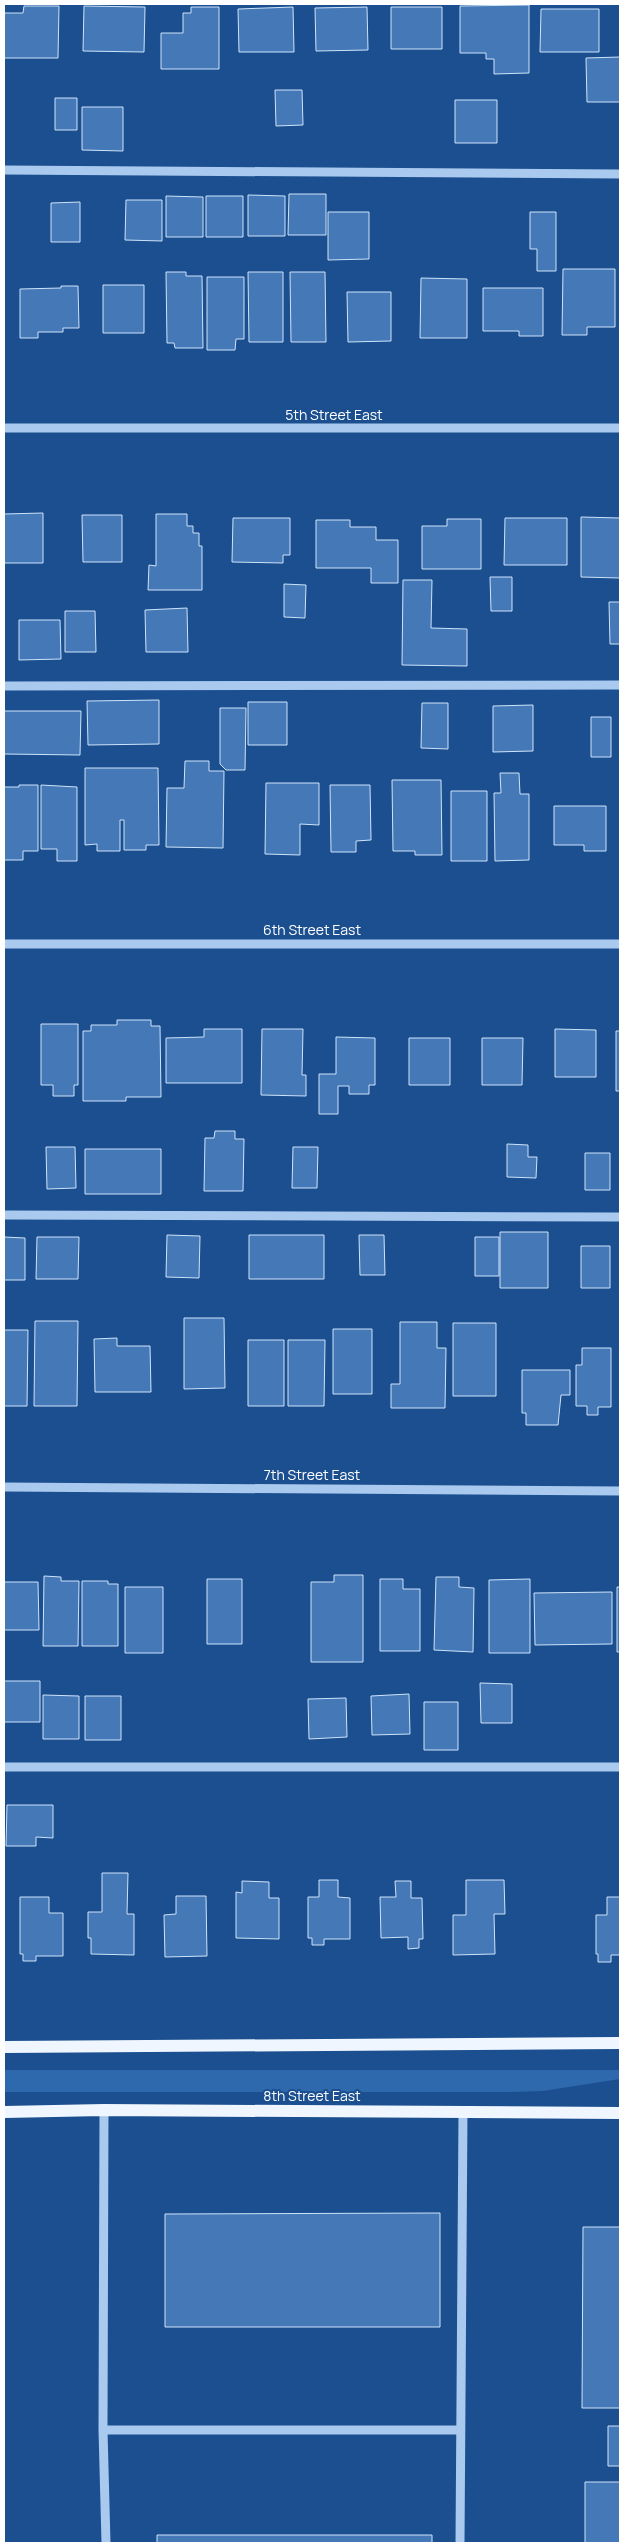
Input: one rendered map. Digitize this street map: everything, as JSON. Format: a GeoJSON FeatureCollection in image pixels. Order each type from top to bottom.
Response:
{"type":"FeatureCollection","features":[{"type":"Feature","properties":{"kind":"main road"},"geometry":{"type":"LineString","coordinates":[[4,2047],[620,2043]]}},
{"type":"Feature","properties":{"kind":"main road","name":"8th Street East"},"geometry":{"type":"LineString","coordinates":[[4,2112],[104,2110],[620,2113]]}},
{"type":"Feature","properties":{"kind":"street"},"geometry":{"type":"LineString","coordinates":[[4,170],[620,174]]}},
{"type":"Feature","properties":{"kind":"street","name":"5th Street East"},"geometry":{"type":"LineString","coordinates":[[4,428],[620,428]]}},
{"type":"Feature","properties":{"kind":"street"},"geometry":{"type":"LineString","coordinates":[[4,686],[620,685]]}},
{"type":"Feature","properties":{"kind":"street","name":"6th Street East"},"geometry":{"type":"LineString","coordinates":[[4,944],[620,944]]}},
{"type":"Feature","properties":{"kind":"street"},"geometry":{"type":"LineString","coordinates":[[4,1215],[620,1218]]}},
{"type":"Feature","properties":{"kind":"street","name":"7th Street East"},"geometry":{"type":"LineString","coordinates":[[4,1487],[620,1491]]}},
{"type":"Feature","properties":{"kind":"street"},"geometry":{"type":"LineString","coordinates":[[4,1767],[620,1767]]}},
{"type":"Feature","properties":{"kind":"street"},"geometry":{"type":"LineString","coordinates":[[104,2110],[103,2430],[106,2543]]}},
{"type":"Feature","properties":{"kind":"street"},"geometry":{"type":"LineString","coordinates":[[460,2543],[463,2111]]}},
{"type":"Feature","properties":{"kind":"street"},"geometry":{"type":"LineString","coordinates":[[103,2430],[460,2430]]}},
{"type":"Feature","properties":{"kind":"shaded area"},"geometry":{"type":"Polygon","coordinates":[[[4,2070],[620,2070],[620,2079],[543,2091],[512,2092],[4,2092],[4,2070]]]}},
{"type":"Feature","properties":{"kind":"building"},"geometry":{"type":"Polygon","coordinates":[[[529,5],[529,73],[494,74],[494,59],[486,59],[486,53],[460,53],[460,6],[529,5]]]}},
{"type":"Feature","properties":{"kind":"building"},"geometry":{"type":"Polygon","coordinates":[[[24,6],[59,6],[58,58],[4,58],[4,13],[23,13],[24,6]]]}},
{"type":"Feature","properties":{"kind":"building"},"geometry":{"type":"Polygon","coordinates":[[[84,6],[145,7],[144,52],[83,51],[84,6]]]}},
{"type":"Feature","properties":{"kind":"building"},"geometry":{"type":"Polygon","coordinates":[[[191,7],[219,7],[219,69],[161,69],[161,33],[183,33],[183,13],[191,13],[191,7]]]}},
{"type":"Feature","properties":{"kind":"building"},"geometry":{"type":"Polygon","coordinates":[[[293,7],[294,52],[239,52],[238,9],[293,7]]]}},
{"type":"Feature","properties":{"kind":"building"},"geometry":{"type":"Polygon","coordinates":[[[367,7],[368,50],[316,51],[315,8],[367,7]]]}},
{"type":"Feature","properties":{"kind":"building"},"geometry":{"type":"Polygon","coordinates":[[[391,7],[442,7],[442,49],[391,49],[391,7]]]}},
{"type":"Feature","properties":{"kind":"building"},"geometry":{"type":"Polygon","coordinates":[[[541,9],[599,9],[599,52],[540,52],[541,9]]]}},
{"type":"Feature","properties":{"kind":"building"},"geometry":{"type":"Polygon","coordinates":[[[620,57],[620,102],[587,102],[586,58],[620,57]]]}},
{"type":"Feature","properties":{"kind":"building"},"geometry":{"type":"Polygon","coordinates":[[[275,90],[302,90],[303,125],[276,126],[275,90]]]}},
{"type":"Feature","properties":{"kind":"building"},"geometry":{"type":"Polygon","coordinates":[[[55,98],[77,98],[77,130],[55,130],[55,98]]]}},
{"type":"Feature","properties":{"kind":"building"},"geometry":{"type":"Polygon","coordinates":[[[455,100],[497,100],[497,143],[455,143],[455,100]]]}},
{"type":"Feature","properties":{"kind":"building"},"geometry":{"type":"Polygon","coordinates":[[[82,107],[123,107],[123,151],[82,150],[82,107]]]}},
{"type":"Feature","properties":{"kind":"building"},"geometry":{"type":"Polygon","coordinates":[[[289,194],[326,194],[326,235],[288,235],[289,194]]]}},
{"type":"Feature","properties":{"kind":"building"},"geometry":{"type":"Polygon","coordinates":[[[248,195],[285,196],[285,236],[248,236],[248,195]]]}},
{"type":"Feature","properties":{"kind":"building"},"geometry":{"type":"Polygon","coordinates":[[[166,196],[203,197],[203,237],[166,237],[166,196]]]}},
{"type":"Feature","properties":{"kind":"building"},"geometry":{"type":"Polygon","coordinates":[[[206,196],[243,196],[243,237],[206,237],[206,196]]]}},
{"type":"Feature","properties":{"kind":"building"},"geometry":{"type":"Polygon","coordinates":[[[126,200],[162,200],[162,241],[125,240],[126,200]]]}},
{"type":"Feature","properties":{"kind":"building"},"geometry":{"type":"Polygon","coordinates":[[[80,202],[80,242],[51,242],[51,203],[80,202]]]}},
{"type":"Feature","properties":{"kind":"building"},"geometry":{"type":"Polygon","coordinates":[[[328,212],[369,212],[369,259],[328,260],[328,212]]]}},
{"type":"Feature","properties":{"kind":"building"},"geometry":{"type":"Polygon","coordinates":[[[530,212],[556,212],[556,271],[537,271],[537,249],[530,249],[530,212]]]}},
{"type":"Feature","properties":{"kind":"building"},"geometry":{"type":"Polygon","coordinates":[[[563,269],[615,269],[615,327],[587,327],[587,335],[562,335],[563,269]]]}},
{"type":"Feature","properties":{"kind":"building"},"geometry":{"type":"Polygon","coordinates":[[[166,272],[186,272],[186,276],[202,276],[203,348],[175,348],[174,343],[167,343],[166,272]]]}},
{"type":"Feature","properties":{"kind":"building"},"geometry":{"type":"Polygon","coordinates":[[[248,272],[283,272],[283,342],[249,342],[248,272]]]}},
{"type":"Feature","properties":{"kind":"building"},"geometry":{"type":"Polygon","coordinates":[[[290,272],[325,272],[326,342],[291,342],[290,272]]]}},
{"type":"Feature","properties":{"kind":"building"},"geometry":{"type":"Polygon","coordinates":[[[207,277],[244,277],[244,339],[236,339],[235,350],[207,350],[207,277]]]}},
{"type":"Feature","properties":{"kind":"building"},"geometry":{"type":"Polygon","coordinates":[[[421,278],[467,279],[467,338],[420,338],[421,278]]]}},
{"type":"Feature","properties":{"kind":"building"},"geometry":{"type":"Polygon","coordinates":[[[103,285],[144,285],[144,333],[103,333],[103,285]]]}},
{"type":"Feature","properties":{"kind":"building"},"geometry":{"type":"Polygon","coordinates":[[[61,286],[78,286],[79,328],[63,328],[63,332],[38,332],[38,338],[20,338],[20,289],[61,288],[61,286]]]}},
{"type":"Feature","properties":{"kind":"building"},"geometry":{"type":"Polygon","coordinates":[[[483,288],[543,288],[543,336],[519,336],[519,331],[483,331],[483,288]]]}},
{"type":"Feature","properties":{"kind":"building"},"geometry":{"type":"Polygon","coordinates":[[[347,292],[391,292],[391,341],[348,342],[347,292]]]}},
{"type":"Feature","properties":{"kind":"building"},"geometry":{"type":"Polygon","coordinates":[[[43,513],[43,563],[4,563],[4,514],[43,513]]]}},
{"type":"Feature","properties":{"kind":"building"},"geometry":{"type":"Polygon","coordinates":[[[156,514],[187,514],[187,526],[193,526],[193,533],[199,533],[199,546],[202,546],[202,590],[148,590],[149,565],[156,566],[156,514]]]}},
{"type":"Feature","properties":{"kind":"building"},"geometry":{"type":"Polygon","coordinates":[[[82,515],[122,515],[122,562],[83,562],[82,515]]]}},
{"type":"Feature","properties":{"kind":"building"},"geometry":{"type":"Polygon","coordinates":[[[581,517],[620,518],[620,578],[581,577],[581,517]]]}},
{"type":"Feature","properties":{"kind":"building"},"geometry":{"type":"Polygon","coordinates":[[[233,518],[290,518],[290,555],[283,555],[283,563],[232,562],[233,518]]]}},
{"type":"Feature","properties":{"kind":"building"},"geometry":{"type":"Polygon","coordinates":[[[505,518],[567,518],[567,565],[504,565],[505,518]]]}},
{"type":"Feature","properties":{"kind":"building"},"geometry":{"type":"Polygon","coordinates":[[[447,519],[481,519],[481,569],[422,569],[422,526],[447,526],[447,519]]]}},
{"type":"Feature","properties":{"kind":"building"},"geometry":{"type":"Polygon","coordinates":[[[316,520],[350,520],[350,527],[376,527],[376,540],[398,540],[398,583],[371,583],[371,568],[316,568],[316,520]]]}},
{"type":"Feature","properties":{"kind":"building"},"geometry":{"type":"Polygon","coordinates":[[[490,577],[512,577],[512,611],[491,611],[490,577]]]}},
{"type":"Feature","properties":{"kind":"building"},"geometry":{"type":"Polygon","coordinates":[[[403,580],[432,580],[431,628],[467,629],[467,666],[402,665],[403,580]]]}},
{"type":"Feature","properties":{"kind":"building"},"geometry":{"type":"Polygon","coordinates":[[[284,584],[306,585],[305,618],[284,617],[284,584]]]}},
{"type":"Feature","properties":{"kind":"building"},"geometry":{"type":"Polygon","coordinates":[[[609,602],[620,602],[620,644],[610,644],[609,602]]]}},
{"type":"Feature","properties":{"kind":"building"},"geometry":{"type":"Polygon","coordinates":[[[187,608],[188,652],[146,652],[145,610],[187,608]]]}},
{"type":"Feature","properties":{"kind":"building"},"geometry":{"type":"Polygon","coordinates":[[[65,611],[95,611],[96,652],[65,652],[65,611]]]}},
{"type":"Feature","properties":{"kind":"building"},"geometry":{"type":"Polygon","coordinates":[[[19,620],[60,620],[61,659],[19,660],[19,620]]]}},
{"type":"Feature","properties":{"kind":"building"},"geometry":{"type":"Polygon","coordinates":[[[159,700],[159,744],[88,745],[87,701],[159,700]]]}},
{"type":"Feature","properties":{"kind":"building"},"geometry":{"type":"Polygon","coordinates":[[[248,702],[287,702],[287,745],[248,745],[248,702]]]}},
{"type":"Feature","properties":{"kind":"building"},"geometry":{"type":"Polygon","coordinates":[[[422,703],[448,703],[448,749],[421,748],[422,703]]]}},
{"type":"Feature","properties":{"kind":"building"},"geometry":{"type":"Polygon","coordinates":[[[533,705],[533,751],[493,752],[493,706],[533,705]]]}},
{"type":"Feature","properties":{"kind":"building"},"geometry":{"type":"Polygon","coordinates":[[[220,708],[246,708],[245,770],[226,770],[220,764],[220,708]]]}},
{"type":"Feature","properties":{"kind":"building"},"geometry":{"type":"Polygon","coordinates":[[[4,711],[81,711],[80,755],[4,754],[4,711]]]}},
{"type":"Feature","properties":{"kind":"building"},"geometry":{"type":"Polygon","coordinates":[[[591,717],[611,717],[611,757],[591,757],[591,717]]]}},
{"type":"Feature","properties":{"kind":"building"},"geometry":{"type":"Polygon","coordinates":[[[185,761],[209,761],[209,771],[224,771],[223,848],[166,847],[167,788],[184,788],[185,761]]]}},
{"type":"Feature","properties":{"kind":"building"},"geometry":{"type":"Polygon","coordinates":[[[85,768],[158,768],[159,845],[146,845],[146,850],[124,850],[124,820],[120,820],[120,851],[97,851],[97,844],[85,845],[85,768]]]}},
{"type":"Feature","properties":{"kind":"building"},"geometry":{"type":"Polygon","coordinates":[[[500,773],[519,773],[520,794],[529,794],[529,860],[495,861],[494,793],[501,793],[500,773]]]}},
{"type":"Feature","properties":{"kind":"building"},"geometry":{"type":"Polygon","coordinates":[[[392,780],[441,780],[442,855],[415,855],[415,851],[393,851],[392,780]]]}},
{"type":"Feature","properties":{"kind":"building"},"geometry":{"type":"Polygon","coordinates":[[[266,783],[319,783],[319,825],[300,824],[300,855],[265,854],[266,783]]]}},
{"type":"Feature","properties":{"kind":"building"},"geometry":{"type":"Polygon","coordinates":[[[19,785],[38,785],[38,851],[23,851],[23,860],[4,860],[4,787],[19,787],[19,785]]]}},
{"type":"Feature","properties":{"kind":"building"},"geometry":{"type":"Polygon","coordinates":[[[41,785],[77,787],[77,861],[57,861],[57,849],[41,849],[41,785]]]}},
{"type":"Feature","properties":{"kind":"building"},"geometry":{"type":"Polygon","coordinates":[[[330,785],[370,785],[371,840],[356,841],[356,852],[331,852],[330,785]]]}},
{"type":"Feature","properties":{"kind":"building"},"geometry":{"type":"Polygon","coordinates":[[[451,791],[487,791],[487,861],[451,861],[451,791]]]}},
{"type":"Feature","properties":{"kind":"building"},"geometry":{"type":"Polygon","coordinates":[[[554,806],[606,806],[606,851],[584,851],[584,845],[554,845],[554,806]]]}},
{"type":"Feature","properties":{"kind":"building"},"geometry":{"type":"Polygon","coordinates":[[[117,1020],[151,1020],[151,1026],[160,1026],[161,1097],[126,1097],[126,1101],[83,1101],[83,1031],[91,1031],[91,1025],[117,1025],[117,1020]]]}},
{"type":"Feature","properties":{"kind":"building"},"geometry":{"type":"Polygon","coordinates":[[[41,1024],[78,1024],[78,1085],[74,1085],[74,1096],[53,1096],[53,1085],[41,1085],[41,1024]]]}},
{"type":"Feature","properties":{"kind":"building"},"geometry":{"type":"Polygon","coordinates":[[[204,1029],[242,1029],[242,1083],[166,1083],[166,1038],[204,1037],[204,1029]]]}},
{"type":"Feature","properties":{"kind":"building"},"geometry":{"type":"Polygon","coordinates":[[[262,1029],[303,1029],[302,1075],[306,1075],[306,1096],[261,1095],[262,1029]]]}},
{"type":"Feature","properties":{"kind":"building"},"geometry":{"type":"Polygon","coordinates":[[[555,1029],[596,1030],[596,1077],[555,1077],[555,1029]]]}},
{"type":"Feature","properties":{"kind":"building"},"geometry":{"type":"Polygon","coordinates":[[[616,1031],[620,1031],[620,1091],[616,1091],[616,1031]]]}},
{"type":"Feature","properties":{"kind":"building"},"geometry":{"type":"Polygon","coordinates":[[[336,1037],[375,1038],[375,1085],[369,1085],[369,1094],[349,1094],[349,1086],[338,1086],[338,1114],[319,1114],[319,1074],[336,1074],[336,1037]]]}},
{"type":"Feature","properties":{"kind":"building"},"geometry":{"type":"Polygon","coordinates":[[[409,1038],[450,1038],[450,1085],[409,1085],[409,1038]]]}},
{"type":"Feature","properties":{"kind":"building"},"geometry":{"type":"Polygon","coordinates":[[[482,1038],[523,1038],[522,1085],[482,1085],[482,1038]]]}},
{"type":"Feature","properties":{"kind":"building"},"geometry":{"type":"Polygon","coordinates":[[[215,1131],[235,1131],[235,1139],[244,1139],[243,1191],[204,1191],[205,1138],[214,1138],[215,1131]]]}},
{"type":"Feature","properties":{"kind":"building"},"geometry":{"type":"Polygon","coordinates":[[[507,1144],[528,1145],[528,1157],[537,1157],[536,1178],[507,1177],[507,1144]]]}},
{"type":"Feature","properties":{"kind":"building"},"geometry":{"type":"Polygon","coordinates":[[[46,1147],[75,1147],[76,1188],[47,1189],[46,1147]]]}},
{"type":"Feature","properties":{"kind":"building"},"geometry":{"type":"Polygon","coordinates":[[[293,1147],[318,1147],[317,1188],[292,1188],[293,1147]]]}},
{"type":"Feature","properties":{"kind":"building"},"geometry":{"type":"Polygon","coordinates":[[[85,1149],[161,1149],[161,1194],[85,1194],[85,1149]]]}},
{"type":"Feature","properties":{"kind":"building"},"geometry":{"type":"Polygon","coordinates":[[[585,1153],[610,1153],[610,1190],[585,1190],[585,1153]]]}},
{"type":"Feature","properties":{"kind":"building"},"geometry":{"type":"Polygon","coordinates":[[[500,1232],[548,1232],[548,1288],[500,1288],[500,1232]]]}},
{"type":"Feature","properties":{"kind":"building"},"geometry":{"type":"Polygon","coordinates":[[[167,1235],[200,1236],[199,1278],[166,1277],[167,1235]]]}},
{"type":"Feature","properties":{"kind":"building"},"geometry":{"type":"Polygon","coordinates":[[[249,1235],[324,1235],[324,1279],[249,1279],[249,1235]]]}},
{"type":"Feature","properties":{"kind":"building"},"geometry":{"type":"Polygon","coordinates":[[[359,1235],[384,1235],[385,1275],[360,1275],[359,1235]]]}},
{"type":"Feature","properties":{"kind":"building"},"geometry":{"type":"Polygon","coordinates":[[[4,1237],[25,1238],[25,1280],[4,1280],[4,1237]]]}},
{"type":"Feature","properties":{"kind":"building"},"geometry":{"type":"Polygon","coordinates":[[[37,1237],[79,1237],[78,1279],[36,1279],[37,1237]]]}},
{"type":"Feature","properties":{"kind":"building"},"geometry":{"type":"Polygon","coordinates":[[[475,1237],[499,1237],[499,1276],[475,1276],[475,1237]]]}},
{"type":"Feature","properties":{"kind":"building"},"geometry":{"type":"Polygon","coordinates":[[[581,1246],[610,1246],[610,1288],[581,1288],[581,1246]]]}},
{"type":"Feature","properties":{"kind":"building"},"geometry":{"type":"Polygon","coordinates":[[[184,1318],[224,1318],[225,1388],[184,1389],[184,1318]]]}},
{"type":"Feature","properties":{"kind":"building"},"geometry":{"type":"Polygon","coordinates":[[[35,1321],[78,1321],[77,1406],[34,1406],[35,1321]]]}},
{"type":"Feature","properties":{"kind":"building"},"geometry":{"type":"Polygon","coordinates":[[[400,1322],[437,1322],[437,1348],[446,1348],[445,1408],[391,1408],[391,1384],[400,1384],[400,1322]]]}},
{"type":"Feature","properties":{"kind":"building"},"geometry":{"type":"Polygon","coordinates":[[[453,1323],[496,1323],[496,1396],[453,1396],[453,1323]]]}},
{"type":"Feature","properties":{"kind":"building"},"geometry":{"type":"Polygon","coordinates":[[[333,1329],[372,1329],[372,1394],[333,1394],[333,1329]]]}},
{"type":"Feature","properties":{"kind":"building"},"geometry":{"type":"Polygon","coordinates":[[[4,1330],[28,1330],[27,1406],[4,1406],[4,1330]]]}},
{"type":"Feature","properties":{"kind":"building"},"geometry":{"type":"Polygon","coordinates":[[[117,1338],[117,1346],[150,1346],[151,1392],[95,1392],[94,1339],[117,1338]]]}},
{"type":"Feature","properties":{"kind":"building"},"geometry":{"type":"Polygon","coordinates":[[[248,1340],[284,1340],[284,1406],[248,1406],[248,1340]]]}},
{"type":"Feature","properties":{"kind":"building"},"geometry":{"type":"Polygon","coordinates":[[[288,1340],[325,1340],[324,1406],[288,1406],[288,1340]]]}},
{"type":"Feature","properties":{"kind":"building"},"geometry":{"type":"Polygon","coordinates":[[[582,1348],[611,1348],[611,1407],[598,1407],[598,1415],[587,1415],[587,1406],[576,1406],[576,1365],[582,1365],[582,1348]]]}},
{"type":"Feature","properties":{"kind":"building"},"geometry":{"type":"Polygon","coordinates":[[[522,1370],[570,1370],[570,1395],[561,1395],[558,1425],[526,1425],[526,1413],[522,1413],[522,1370]]]}},
{"type":"Feature","properties":{"kind":"building"},"geometry":{"type":"Polygon","coordinates":[[[334,1575],[363,1575],[363,1662],[311,1662],[311,1582],[334,1582],[334,1575]]]}},
{"type":"Feature","properties":{"kind":"building"},"geometry":{"type":"Polygon","coordinates":[[[44,1576],[61,1577],[61,1581],[79,1581],[78,1646],[43,1646],[44,1576]]]}},
{"type":"Feature","properties":{"kind":"building"},"geometry":{"type":"Polygon","coordinates":[[[436,1577],[459,1577],[459,1587],[474,1588],[473,1652],[434,1650],[436,1577]]]}},
{"type":"Feature","properties":{"kind":"building"},"geometry":{"type":"Polygon","coordinates":[[[207,1579],[242,1579],[242,1644],[207,1644],[207,1579]]]}},
{"type":"Feature","properties":{"kind":"building"},"geometry":{"type":"Polygon","coordinates":[[[380,1579],[403,1579],[403,1589],[420,1589],[420,1651],[380,1651],[380,1579]]]}},
{"type":"Feature","properties":{"kind":"building"},"geometry":{"type":"Polygon","coordinates":[[[530,1579],[530,1653],[489,1653],[489,1580],[530,1579]]]}},
{"type":"Feature","properties":{"kind":"building"},"geometry":{"type":"Polygon","coordinates":[[[82,1581],[108,1581],[108,1584],[118,1584],[118,1646],[82,1646],[82,1581]]]}},
{"type":"Feature","properties":{"kind":"building"},"geometry":{"type":"Polygon","coordinates":[[[4,1582],[38,1582],[39,1630],[4,1630],[4,1582]]]}},
{"type":"Feature","properties":{"kind":"building"},"geometry":{"type":"Polygon","coordinates":[[[125,1587],[163,1587],[163,1653],[125,1653],[125,1587]]]}},
{"type":"Feature","properties":{"kind":"building"},"geometry":{"type":"Polygon","coordinates":[[[617,1587],[620,1587],[620,1652],[617,1652],[617,1587]]]}},
{"type":"Feature","properties":{"kind":"building"},"geometry":{"type":"Polygon","coordinates":[[[612,1592],[612,1644],[535,1645],[534,1593],[612,1592]]]}},
{"type":"Feature","properties":{"kind":"building"},"geometry":{"type":"Polygon","coordinates":[[[4,1681],[40,1681],[40,1722],[4,1722],[4,1681]]]}},
{"type":"Feature","properties":{"kind":"building"},"geometry":{"type":"Polygon","coordinates":[[[480,1683],[512,1684],[512,1723],[481,1723],[480,1683]]]}},
{"type":"Feature","properties":{"kind":"building"},"geometry":{"type":"Polygon","coordinates":[[[409,1694],[410,1734],[372,1735],[371,1696],[409,1694]]]}},
{"type":"Feature","properties":{"kind":"building"},"geometry":{"type":"Polygon","coordinates":[[[43,1695],[79,1696],[79,1739],[43,1739],[43,1695]]]}},
{"type":"Feature","properties":{"kind":"building"},"geometry":{"type":"Polygon","coordinates":[[[85,1696],[121,1696],[121,1740],[85,1740],[85,1696]]]}},
{"type":"Feature","properties":{"kind":"building"},"geometry":{"type":"Polygon","coordinates":[[[346,1698],[347,1737],[309,1739],[308,1699],[346,1698]]]}},
{"type":"Feature","properties":{"kind":"building"},"geometry":{"type":"Polygon","coordinates":[[[424,1702],[458,1702],[458,1750],[424,1750],[424,1702]]]}},
{"type":"Feature","properties":{"kind":"building"},"geometry":{"type":"Polygon","coordinates":[[[7,1805],[53,1805],[53,1838],[36,1837],[36,1846],[6,1846],[7,1805]]]}},
{"type":"Feature","properties":{"kind":"building"},"geometry":{"type":"Polygon","coordinates":[[[102,1873],[128,1873],[127,1914],[134,1914],[134,1955],[91,1954],[91,1938],[88,1938],[88,1912],[102,1912],[102,1873]]]}},
{"type":"Feature","properties":{"kind":"building"},"geometry":{"type":"Polygon","coordinates":[[[319,1880],[338,1880],[338,1897],[350,1898],[350,1939],[324,1939],[324,1945],[312,1945],[312,1938],[308,1938],[308,1897],[319,1897],[319,1880]]]}},
{"type":"Feature","properties":{"kind":"building"},"geometry":{"type":"Polygon","coordinates":[[[466,1880],[504,1880],[505,1914],[494,1914],[495,1954],[453,1955],[453,1915],[466,1915],[466,1880]]]}},
{"type":"Feature","properties":{"kind":"building"},"geometry":{"type":"Polygon","coordinates":[[[242,1881],[269,1882],[269,1898],[279,1898],[279,1939],[236,1938],[236,1892],[242,1893],[242,1881]]]}},
{"type":"Feature","properties":{"kind":"building"},"geometry":{"type":"Polygon","coordinates":[[[395,1881],[411,1881],[411,1898],[422,1898],[423,1939],[419,1939],[419,1948],[408,1949],[408,1937],[381,1938],[380,1897],[396,1897],[395,1881]]]}},
{"type":"Feature","properties":{"kind":"building"},"geometry":{"type":"Polygon","coordinates":[[[176,1896],[206,1896],[207,1956],[165,1957],[164,1915],[176,1914],[176,1896]]]}},
{"type":"Feature","properties":{"kind":"building"},"geometry":{"type":"Polygon","coordinates":[[[20,1897],[49,1897],[49,1913],[63,1913],[63,1956],[36,1956],[36,1961],[23,1961],[23,1954],[20,1954],[20,1897]]]}},
{"type":"Feature","properties":{"kind":"building"},"geometry":{"type":"Polygon","coordinates":[[[607,1897],[620,1897],[620,1955],[611,1955],[611,1962],[598,1962],[598,1954],[596,1954],[596,1915],[607,1915],[607,1897]]]}},
{"type":"Feature","properties":{"kind":"building"},"geometry":{"type":"Polygon","coordinates":[[[440,2213],[440,2327],[165,2327],[165,2214],[440,2213]]]}},
{"type":"Feature","properties":{"kind":"building"},"geometry":{"type":"Polygon","coordinates":[[[583,2227],[620,2227],[620,2408],[582,2408],[583,2227]]]}},
{"type":"Feature","properties":{"kind":"building"},"geometry":{"type":"Polygon","coordinates":[[[608,2426],[620,2426],[620,2466],[608,2466],[608,2426]]]}},
{"type":"Feature","properties":{"kind":"building"},"geometry":{"type":"Polygon","coordinates":[[[585,2482],[620,2482],[620,2543],[585,2543],[585,2482]]]}},
{"type":"Feature","properties":{"kind":"building"},"geometry":{"type":"Polygon","coordinates":[[[157,2535],[432,2535],[432,2543],[157,2543],[157,2535]]]}}]}
